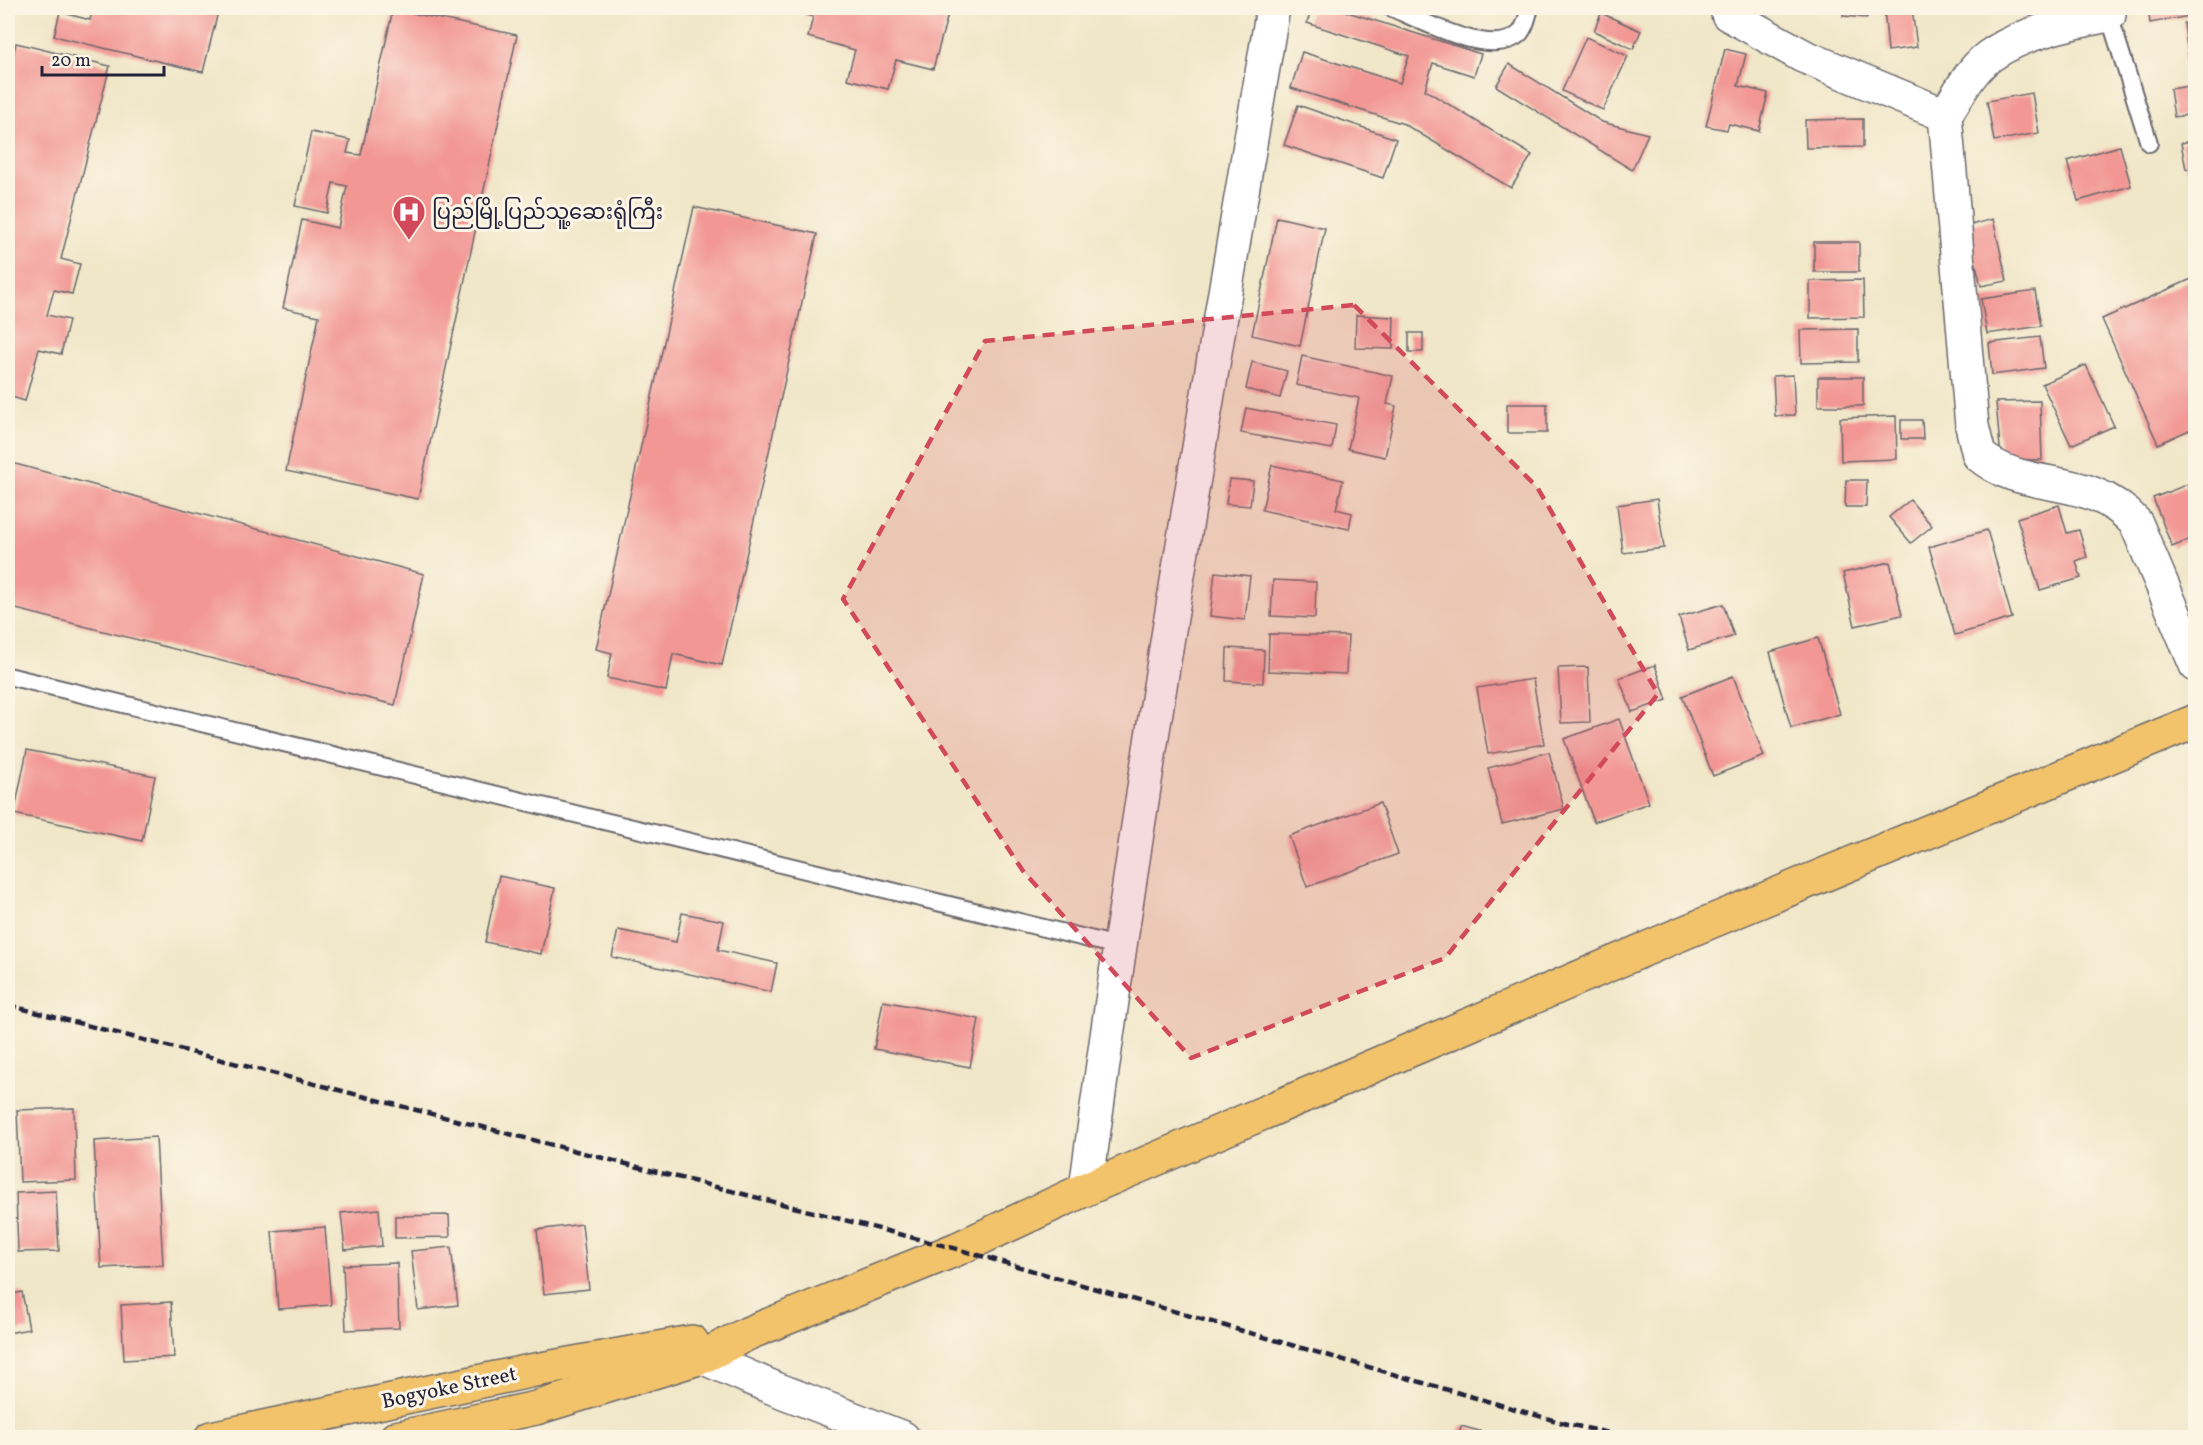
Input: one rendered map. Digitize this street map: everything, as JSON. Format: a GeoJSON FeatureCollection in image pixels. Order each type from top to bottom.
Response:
{"type":"FeatureCollection","features":[{"type":"Feature","properties":{"kind":"main road"},"geometry":{"type":"LineString","coordinates":[[696,1350],[748,1334],[957,1249],[1086,1189],[1676,936],[2196,721]]}},
{"type":"Feature","properties":{"kind":"main road","name":"Bogyoke Street"},"geometry":{"type":"LineString","coordinates":[[211,1437],[530,1371],[696,1350]]}},
{"type":"Feature","properties":{"kind":"main road","name":"Bogyoke Street"},"geometry":{"type":"LineString","coordinates":[[396,1437],[536,1408],[696,1350]]}},
{"type":"Feature","properties":{"kind":"street"},"geometry":{"type":"LineString","coordinates":[[1086,1189],[1118,946],[1201,424],[1273,8]]}},
{"type":"Feature","properties":{"kind":"street"},"geometry":{"type":"LineString","coordinates":[[2109,11],[2028,37],[1993,53],[1972,74],[1945,115],[1972,426],[1979,455],[2011,474],[2080,488],[2105,497],[2123,509],[2136,523],[2196,665]]}},
{"type":"Feature","properties":{"kind":"street"},"geometry":{"type":"LineString","coordinates":[[1728,14],[1803,56],[1945,115]]}},
{"type":"Feature","properties":{"kind":"street"},"geometry":{"type":"LineString","coordinates":[[696,1350],[776,1389],[903,1437]]}},
{"type":"Feature","properties":{"kind":"lane"},"geometry":{"type":"LineString","coordinates":[[1392,8],[1445,31],[1491,43],[1513,38],[1520,33],[1530,8]]}},
{"type":"Feature","properties":{"kind":"lane"},"geometry":{"type":"LineString","coordinates":[[2109,11],[2149,142]]}},
{"type":"Feature","properties":{"kind":"lane"},"geometry":{"type":"LineString","coordinates":[[8,676],[1118,946]]}},
{"type":"Feature","properties":{"kind":"highlighted area"},"geometry":{"type":"Polygon","coordinates":[[[1354,305],[1537,487],[1658,694],[1445,958],[1191,1058],[1023,871],[843,599],[985,341],[1354,305]]]}},
{"type":"Feature","properties":{"kind":"building"},"geometry":{"type":"Polygon","coordinates":[[[93,8],[219,8],[203,72],[54,36],[60,12],[90,20],[93,8]]]}},
{"type":"Feature","properties":{"kind":"building"},"geometry":{"type":"Polygon","coordinates":[[[806,8],[920,8],[948,14],[933,69],[896,60],[888,89],[847,79],[855,50],[808,37],[813,17],[804,14],[806,8]]]}},
{"type":"Feature","properties":{"kind":"building"},"geometry":{"type":"Polygon","coordinates":[[[1312,8],[1335,8],[1481,54],[1474,76],[1433,63],[1425,90],[1532,155],[1511,188],[1404,124],[1291,88],[1302,52],[1400,83],[1409,56],[1307,23],[1312,8]]]}},
{"type":"Feature","properties":{"kind":"building"},"geometry":{"type":"Polygon","coordinates":[[[1844,8],[1868,8],[1867,18],[1843,16],[1844,8]]]}},
{"type":"Feature","properties":{"kind":"building"},"geometry":{"type":"Polygon","coordinates":[[[1884,8],[1912,8],[1917,47],[1888,51],[1884,8]]]}},
{"type":"Feature","properties":{"kind":"building"},"geometry":{"type":"Polygon","coordinates":[[[2148,8],[2195,8],[2196,15],[2150,23],[2148,8]]]}},
{"type":"Feature","properties":{"kind":"building"},"geometry":{"type":"Polygon","coordinates":[[[393,9],[517,35],[418,499],[286,471],[319,316],[283,308],[302,220],[338,228],[347,186],[333,183],[327,213],[295,206],[311,132],[350,140],[347,153],[361,155],[393,9]]]}},
{"type":"Feature","properties":{"kind":"building"},"geometry":{"type":"Polygon","coordinates":[[[1601,13],[1641,31],[1633,49],[1594,31],[1601,13]]]}},
{"type":"Feature","properties":{"kind":"building"},"geometry":{"type":"Polygon","coordinates":[[[2196,21],[2196,69],[2190,70],[2184,23],[2196,21]]]}},
{"type":"Feature","properties":{"kind":"building"},"geometry":{"type":"Polygon","coordinates":[[[1586,37],[1628,56],[1603,110],[1562,91],[1586,37]]]}},
{"type":"Feature","properties":{"kind":"building"},"geometry":{"type":"Polygon","coordinates":[[[16,43],[110,66],[61,259],[80,264],[72,294],[54,290],[47,315],[69,320],[61,354],[39,349],[25,401],[8,396],[8,76],[16,43]]]}},
{"type":"Feature","properties":{"kind":"building"},"geometry":{"type":"Polygon","coordinates":[[[1725,49],[1746,54],[1738,86],[1768,93],[1759,131],[1729,124],[1727,130],[1706,126],[1725,49]]]}},
{"type":"Feature","properties":{"kind":"building"},"geometry":{"type":"Polygon","coordinates":[[[1509,64],[1602,122],[1648,134],[1632,170],[1496,86],[1509,64]]]}},
{"type":"Feature","properties":{"kind":"building"},"geometry":{"type":"Polygon","coordinates":[[[2196,85],[2196,114],[2174,117],[2170,89],[2196,85]]]}},
{"type":"Feature","properties":{"kind":"building"},"geometry":{"type":"Polygon","coordinates":[[[2032,93],[2039,133],[1994,141],[1987,101],[2032,93]]]}},
{"type":"Feature","properties":{"kind":"building"},"geometry":{"type":"Polygon","coordinates":[[[1298,105],[1396,139],[1383,178],[1284,145],[1298,105]]]}},
{"type":"Feature","properties":{"kind":"building"},"geometry":{"type":"Polygon","coordinates":[[[1863,119],[1863,147],[1806,148],[1805,120],[1863,119]]]}},
{"type":"Feature","properties":{"kind":"building"},"geometry":{"type":"Polygon","coordinates":[[[2196,140],[2196,167],[2186,169],[2181,143],[2196,140]]]}},
{"type":"Feature","properties":{"kind":"building"},"geometry":{"type":"Polygon","coordinates":[[[2120,146],[2131,186],[2078,201],[2067,161],[2120,146]]]}},
{"type":"Feature","properties":{"kind":"building"},"geometry":{"type":"Polygon","coordinates":[[[694,207],[817,234],[722,665],[673,654],[666,691],[607,678],[612,653],[596,649],[694,207]]]}},
{"type":"Feature","properties":{"kind":"building"},"geometry":{"type":"Polygon","coordinates":[[[1277,217],[1325,228],[1300,346],[1252,335],[1277,217]]]}},
{"type":"Feature","properties":{"kind":"building"},"geometry":{"type":"Polygon","coordinates":[[[1993,219],[2007,281],[1981,286],[1967,226],[1993,219]]]}},
{"type":"Feature","properties":{"kind":"building"},"geometry":{"type":"Polygon","coordinates":[[[1814,242],[1859,242],[1859,272],[1814,272],[1814,242]]]}},
{"type":"Feature","properties":{"kind":"building"},"geometry":{"type":"Polygon","coordinates":[[[2196,277],[2196,427],[2158,444],[2102,319],[2196,277]]]}},
{"type":"Feature","properties":{"kind":"building"},"geometry":{"type":"Polygon","coordinates":[[[1863,280],[1864,317],[1810,318],[1810,281],[1863,280]]]}},
{"type":"Feature","properties":{"kind":"building"},"geometry":{"type":"Polygon","coordinates":[[[2035,291],[2041,326],[1987,334],[1981,299],[2035,291]]]}},
{"type":"Feature","properties":{"kind":"building"},"geometry":{"type":"Polygon","coordinates":[[[1356,315],[1394,317],[1393,349],[1355,348],[1356,315]]]}},
{"type":"Feature","properties":{"kind":"building"},"geometry":{"type":"Polygon","coordinates":[[[1858,329],[1858,362],[1801,363],[1800,330],[1858,329]]]}},
{"type":"Feature","properties":{"kind":"building"},"geometry":{"type":"Polygon","coordinates":[[[1409,333],[1423,333],[1423,352],[1409,352],[1409,333]]]}},
{"type":"Feature","properties":{"kind":"building"},"geometry":{"type":"Polygon","coordinates":[[[2040,337],[2044,368],[1992,375],[1989,343],[2040,337]]]}},
{"type":"Feature","properties":{"kind":"building"},"geometry":{"type":"Polygon","coordinates":[[[1302,356],[1393,376],[1387,404],[1396,406],[1385,457],[1348,449],[1359,398],[1296,385],[1302,356]]]}},
{"type":"Feature","properties":{"kind":"building"},"geometry":{"type":"Polygon","coordinates":[[[1252,362],[1287,371],[1280,398],[1246,389],[1252,362]]]}},
{"type":"Feature","properties":{"kind":"building"},"geometry":{"type":"Polygon","coordinates":[[[2086,365],[2114,426],[2071,445],[2042,384],[2086,365]]]}},
{"type":"Feature","properties":{"kind":"building"},"geometry":{"type":"Polygon","coordinates":[[[1793,375],[1795,415],[1775,416],[1773,376],[1793,375]]]}},
{"type":"Feature","properties":{"kind":"building"},"geometry":{"type":"Polygon","coordinates":[[[1818,377],[1863,377],[1863,406],[1818,406],[1818,377]]]}},
{"type":"Feature","properties":{"kind":"building"},"geometry":{"type":"Polygon","coordinates":[[[2040,401],[2042,460],[2001,459],[1996,402],[2040,401]]]}},
{"type":"Feature","properties":{"kind":"building"},"geometry":{"type":"Polygon","coordinates":[[[1507,404],[1547,404],[1547,433],[1507,433],[1507,404]]]}},
{"type":"Feature","properties":{"kind":"building"},"geometry":{"type":"Polygon","coordinates":[[[1246,408],[1336,425],[1332,449],[1241,433],[1246,408]]]}},
{"type":"Feature","properties":{"kind":"building"},"geometry":{"type":"Polygon","coordinates":[[[1896,416],[1897,459],[1841,461],[1840,418],[1896,416]]]}},
{"type":"Feature","properties":{"kind":"building"},"geometry":{"type":"Polygon","coordinates":[[[1901,420],[1922,420],[1923,439],[1901,439],[1901,420]]]}},
{"type":"Feature","properties":{"kind":"building"},"geometry":{"type":"Polygon","coordinates":[[[8,462],[424,574],[395,705],[8,607],[8,462]]]}},
{"type":"Feature","properties":{"kind":"building"},"geometry":{"type":"Polygon","coordinates":[[[1272,465],[1343,480],[1336,509],[1352,513],[1349,529],[1262,510],[1272,465]]]}},
{"type":"Feature","properties":{"kind":"building"},"geometry":{"type":"Polygon","coordinates":[[[1229,479],[1253,481],[1250,506],[1226,504],[1229,479]]]}},
{"type":"Feature","properties":{"kind":"building"},"geometry":{"type":"Polygon","coordinates":[[[1846,480],[1867,480],[1866,507],[1845,507],[1846,480]]]}},
{"type":"Feature","properties":{"kind":"building"},"geometry":{"type":"Polygon","coordinates":[[[2196,481],[2196,537],[2172,547],[2153,498],[2196,481]]]}},
{"type":"Feature","properties":{"kind":"building"},"geometry":{"type":"Polygon","coordinates":[[[1657,499],[1664,548],[1623,553],[1617,505],[1657,499]]]}},
{"type":"Feature","properties":{"kind":"building"},"geometry":{"type":"Polygon","coordinates":[[[1910,500],[1932,526],[1911,543],[1889,517],[1910,500]]]}},
{"type":"Feature","properties":{"kind":"building"},"geometry":{"type":"Polygon","coordinates":[[[2059,505],[2067,533],[2079,530],[2087,557],[2076,561],[2081,578],[2040,590],[2017,518],[2059,505]]]}},
{"type":"Feature","properties":{"kind":"building"},"geometry":{"type":"Polygon","coordinates":[[[1987,530],[2012,618],[1955,635],[1929,547],[1987,530]]]}},
{"type":"Feature","properties":{"kind":"building"},"geometry":{"type":"Polygon","coordinates":[[[1890,562],[1902,615],[1855,626],[1843,573],[1890,562]]]}},
{"type":"Feature","properties":{"kind":"building"},"geometry":{"type":"Polygon","coordinates":[[[1215,572],[1250,576],[1245,620],[1210,616],[1215,572]]]}},
{"type":"Feature","properties":{"kind":"building"},"geometry":{"type":"Polygon","coordinates":[[[1273,580],[1316,582],[1315,618],[1271,616],[1273,580]]]}},
{"type":"Feature","properties":{"kind":"building"},"geometry":{"type":"Polygon","coordinates":[[[1723,604],[1734,636],[1689,650],[1679,617],[1723,604]]]}},
{"type":"Feature","properties":{"kind":"building"},"geometry":{"type":"Polygon","coordinates":[[[1269,634],[1348,636],[1346,674],[1268,671],[1269,634]]]}},
{"type":"Feature","properties":{"kind":"building"},"geometry":{"type":"Polygon","coordinates":[[[1818,638],[1840,714],[1791,728],[1770,652],[1818,638]]]}},
{"type":"Feature","properties":{"kind":"building"},"geometry":{"type":"Polygon","coordinates":[[[1227,648],[1264,650],[1263,683],[1226,681],[1227,648]]]}},
{"type":"Feature","properties":{"kind":"building"},"geometry":{"type":"Polygon","coordinates":[[[1655,665],[1667,700],[1632,712],[1619,678],[1655,665]]]}},
{"type":"Feature","properties":{"kind":"building"},"geometry":{"type":"Polygon","coordinates":[[[1588,667],[1590,722],[1561,723],[1558,668],[1588,667]]]}},
{"type":"Feature","properties":{"kind":"building"},"geometry":{"type":"Polygon","coordinates":[[[1733,676],[1764,756],[1713,776],[1682,696],[1733,676]]]}},
{"type":"Feature","properties":{"kind":"building"},"geometry":{"type":"Polygon","coordinates":[[[1533,679],[1544,744],[1488,754],[1477,688],[1533,679]]]}},
{"type":"Feature","properties":{"kind":"building"},"geometry":{"type":"Polygon","coordinates":[[[1619,719],[1649,803],[1594,822],[1564,739],[1619,719]]]}},
{"type":"Feature","properties":{"kind":"building"},"geometry":{"type":"Polygon","coordinates":[[[27,750],[155,776],[142,841],[14,814],[27,750]]]}},
{"type":"Feature","properties":{"kind":"building"},"geometry":{"type":"Polygon","coordinates":[[[1549,752],[1564,809],[1502,824],[1488,768],[1549,752]]]}},
{"type":"Feature","properties":{"kind":"building"},"geometry":{"type":"Polygon","coordinates":[[[1380,803],[1398,854],[1307,887],[1289,836],[1380,803]]]}},
{"type":"Feature","properties":{"kind":"building"},"geometry":{"type":"Polygon","coordinates":[[[499,876],[555,888],[541,954],[485,942],[499,876]]]}},
{"type":"Feature","properties":{"kind":"building"},"geometry":{"type":"Polygon","coordinates":[[[682,913],[724,921],[718,950],[777,963],[771,992],[612,957],[618,930],[676,942],[682,913]]]}},
{"type":"Feature","properties":{"kind":"building"},"geometry":{"type":"Polygon","coordinates":[[[883,1001],[979,1019],[970,1067],[874,1049],[883,1001]]]}},
{"type":"Feature","properties":{"kind":"building"},"geometry":{"type":"Polygon","coordinates":[[[74,1108],[76,1180],[20,1182],[17,1110],[74,1108]]]}},
{"type":"Feature","properties":{"kind":"building"},"geometry":{"type":"Polygon","coordinates":[[[156,1137],[163,1265],[101,1268],[94,1141],[156,1137]]]}},
{"type":"Feature","properties":{"kind":"building"},"geometry":{"type":"Polygon","coordinates":[[[56,1191],[59,1251],[18,1252],[16,1193],[56,1191]]]}},
{"type":"Feature","properties":{"kind":"building"},"geometry":{"type":"Polygon","coordinates":[[[379,1209],[382,1246],[345,1250],[341,1213],[379,1209]]]}},
{"type":"Feature","properties":{"kind":"building"},"geometry":{"type":"Polygon","coordinates":[[[449,1215],[450,1237],[395,1238],[395,1216],[449,1215]]]}},
{"type":"Feature","properties":{"kind":"building"},"geometry":{"type":"Polygon","coordinates":[[[582,1224],[589,1289],[544,1294],[537,1230],[582,1224]]]}},
{"type":"Feature","properties":{"kind":"building"},"geometry":{"type":"Polygon","coordinates":[[[325,1227],[331,1305],[278,1309],[272,1231],[325,1227]]]}},
{"type":"Feature","properties":{"kind":"building"},"geometry":{"type":"Polygon","coordinates":[[[451,1247],[458,1305],[418,1310],[411,1251],[451,1247]]]}},
{"type":"Feature","properties":{"kind":"building"},"geometry":{"type":"Polygon","coordinates":[[[397,1263],[399,1328],[346,1330],[343,1265],[397,1263]]]}},
{"type":"Feature","properties":{"kind":"building"},"geometry":{"type":"Polygon","coordinates":[[[22,1292],[29,1329],[8,1333],[8,1295],[22,1292]]]}},
{"type":"Feature","properties":{"kind":"building"},"geometry":{"type":"Polygon","coordinates":[[[171,1302],[174,1357],[124,1360],[121,1305],[171,1302]]]}},
{"type":"Feature","properties":{"kind":"building"},"geometry":{"type":"Polygon","coordinates":[[[1461,1426],[1494,1435],[1493,1438],[1458,1438],[1461,1426]]]}},
{"type":"Feature","properties":{"kind":"railway"},"geometry":{"type":"LineString","coordinates":[[8,1005],[957,1249],[1567,1424],[1633,1438]]}},
{"type":"Feature","properties":{"kind":"place","name":"ပြည်မြို့ပြည်သူ့ဆေးရုံကြီး"},"geometry":{"type":"Point","coordinates":[409,241]}}]}
